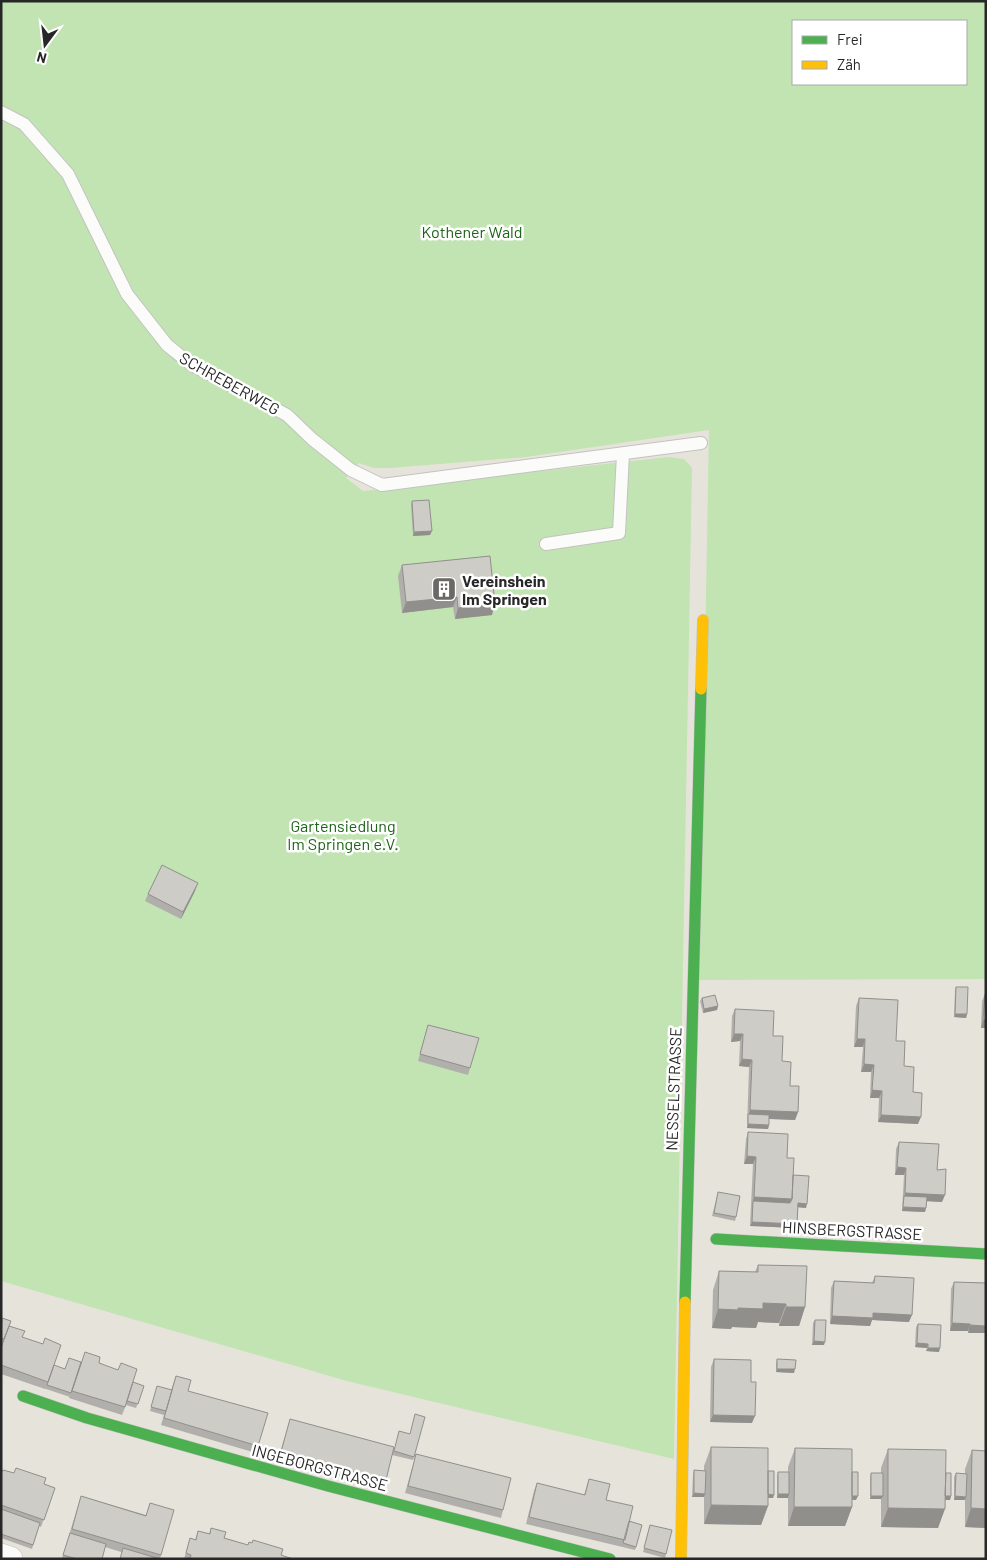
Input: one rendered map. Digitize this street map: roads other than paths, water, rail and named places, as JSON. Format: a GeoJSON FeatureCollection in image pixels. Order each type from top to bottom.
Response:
{"type":"FeatureCollection","features":[{"type":"Feature","properties":{"kind":"street","name":"NESSELSTRASSE"},"geometry":{"type":"LineString","coordinates":[[681,1559],[686,1224],[703,620]]}},
{"type":"Feature","properties":{"kind":"street","name":"HINSBERGSTRASSE"},"geometry":{"type":"LineString","coordinates":[[716,1239],[986,1254]]}},
{"type":"Feature","properties":{"kind":"street","name":"INGEBORGSTRASSE"},"geometry":{"type":"LineString","coordinates":[[23,1396],[87,1418],[328,1486],[610,1559]]}},
{"type":"Feature","properties":{"kind":"street"},"geometry":{"type":"LineString","coordinates":[[1,1556],[10,1559]]}},
{"type":"Feature","properties":{"kind":"lane","name":"SCHREBERWEG"},"geometry":{"type":"LineString","coordinates":[[1,112],[24,124],[68,174],[127,294],[167,345],[192,365],[287,415],[312,439],[351,470],[382,485],[623,454]]}},
{"type":"Feature","properties":{"kind":"lane"},"geometry":{"type":"LineString","coordinates":[[546,544],[619,533],[623,454],[701,443]]}},
{"type":"Feature","properties":{"kind":"place","name":"Vereinshein Im Springen"},"geometry":{"type":"Point","coordinates":[444,589]}},
{"type":"Feature","properties":{"kind":"park label","name":"Kothener Wald"},"geometry":{"type":"Point","coordinates":[472,231]}},
{"type":"Feature","properties":{"kind":"park label","name":"Gartensiedlung Im Springen e.V."},"geometry":{"type":"Point","coordinates":[343,834]}}]}
